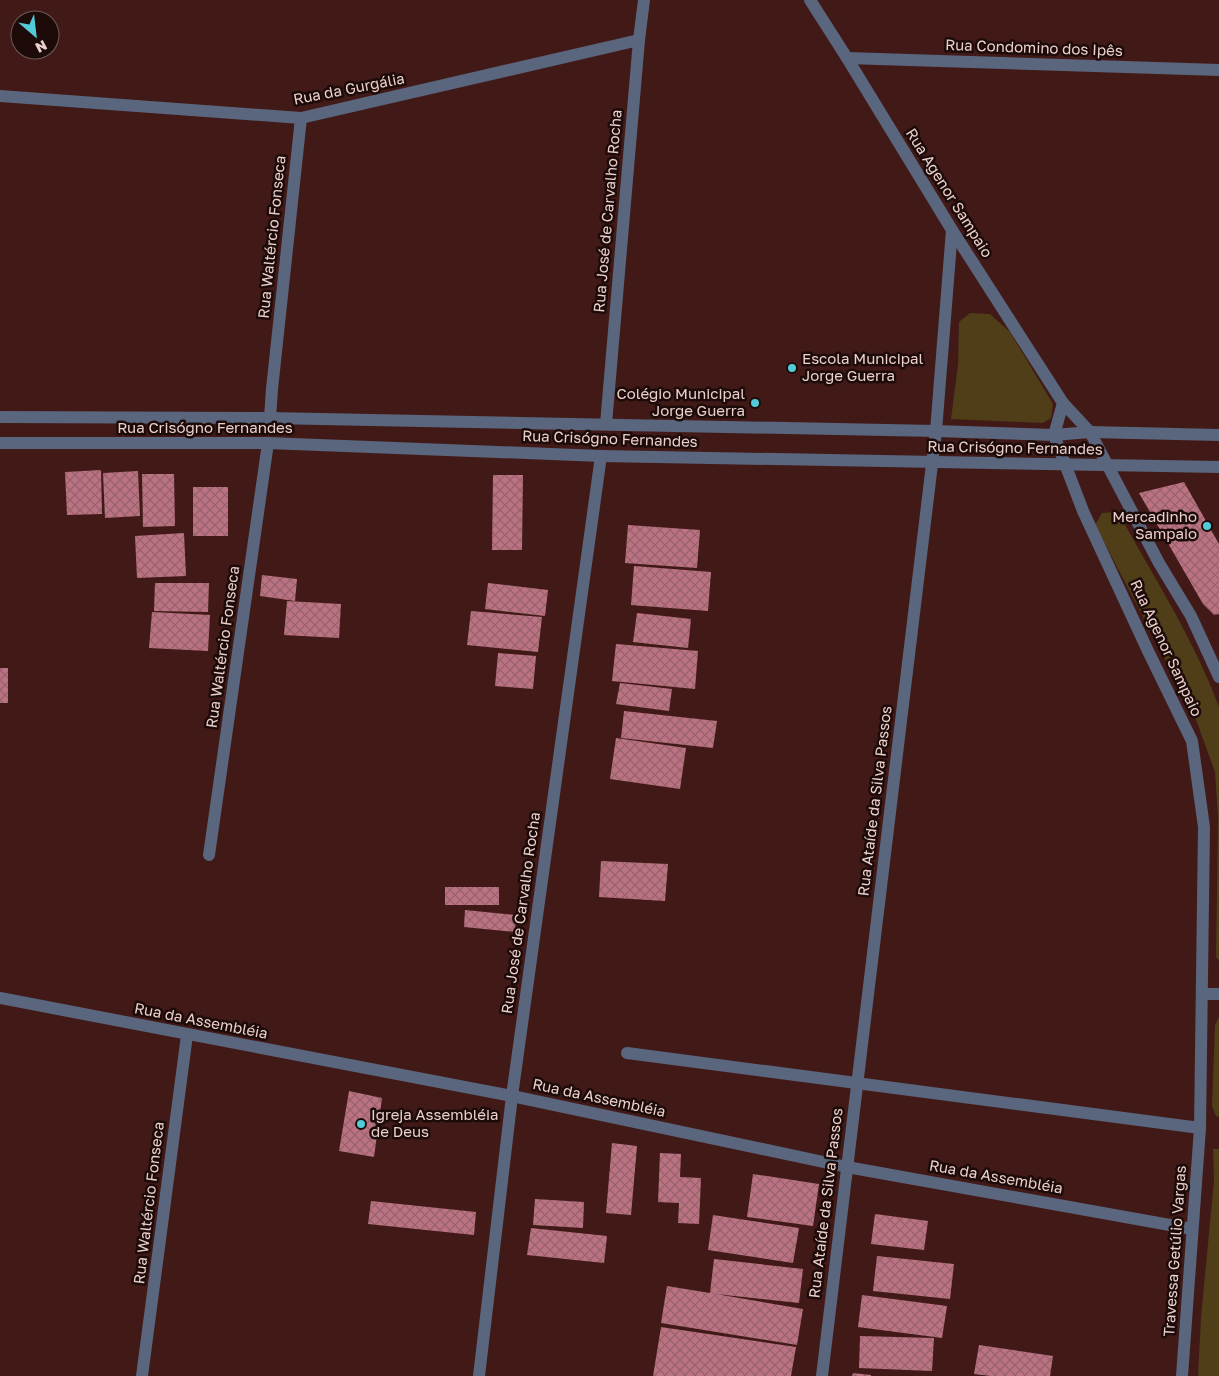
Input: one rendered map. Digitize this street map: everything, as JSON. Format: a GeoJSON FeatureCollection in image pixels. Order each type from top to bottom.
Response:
{"type":"FeatureCollection","features":[{"type":"Feature","properties":{"kind":"street","name":"Rua José de Carvalho Rocha"},"geometry":{"type":"LineString","coordinates":[[606,424],[644,0]]}},
{"type":"Feature","properties":{"kind":"street","name":"Rua Agenor Sampaio"},"geometry":{"type":"LineString","coordinates":[[810,0],[952,230],[1063,403],[1090,432],[1160,563],[1191,616],[1219,677]]}},
{"type":"Feature","properties":{"kind":"street","name":"Rua da Gurgália"},"geometry":{"type":"LineString","coordinates":[[0,96],[301,118],[639,40]]}},
{"type":"Feature","properties":{"kind":"street","name":"Rua Condomino dos Ipês"},"geometry":{"type":"LineString","coordinates":[[847,58],[1219,70]]}},
{"type":"Feature","properties":{"kind":"street","name":"Rua Waltércio Fonseca"},"geometry":{"type":"LineString","coordinates":[[270,418],[301,118]]}},
{"type":"Feature","properties":{"kind":"street","name":"Rua Ataíde da Silva Passos"},"geometry":{"type":"LineString","coordinates":[[822,1376],[936,431],[952,230]]}},
{"type":"Feature","properties":{"kind":"street"},"geometry":{"type":"LineString","coordinates":[[1054,435],[1063,403]]}},
{"type":"Feature","properties":{"kind":"street","name":"Rua Crisógno Fernandes"},"geometry":{"type":"LineString","coordinates":[[0,417],[270,418],[1054,435],[1090,432],[1219,435]]}},
{"type":"Feature","properties":{"kind":"street","name":"Rua Agenor Sampaio"},"geometry":{"type":"LineString","coordinates":[[1054,435],[1083,511],[1192,741],[1204,826],[1200,1128]]}},
{"type":"Feature","properties":{"kind":"street","name":"Rua Waltércio Fonseca"},"geometry":{"type":"LineString","coordinates":[[209,855],[268,443]]}},
{"type":"Feature","properties":{"kind":"street","name":"Rua Crisógno Fernandes"},"geometry":{"type":"LineString","coordinates":[[0,444],[268,443],[601,456],[1219,467]]}},
{"type":"Feature","properties":{"kind":"street","name":"Rua José de Carvalho Rocha"},"geometry":{"type":"LineString","coordinates":[[479,1376],[512,1096],[601,456]]}},
{"type":"Feature","properties":{"kind":"street"},"geometry":{"type":"LineString","coordinates":[[1202,994],[1219,994]]}},
{"type":"Feature","properties":{"kind":"street","name":"Rua da Assembléia"},"geometry":{"type":"LineString","coordinates":[[0,998],[512,1096],[846,1167],[1192,1229]]}},
{"type":"Feature","properties":{"kind":"street","name":"Rua Waltércio Fonseca"},"geometry":{"type":"LineString","coordinates":[[142,1376],[187,1035]]}},
{"type":"Feature","properties":{"kind":"street"},"geometry":{"type":"LineString","coordinates":[[627,1054],[1200,1128]]}},
{"type":"Feature","properties":{"kind":"street","name":"Travessa Getúlio Vargas"},"geometry":{"type":"LineString","coordinates":[[1182,1376],[1200,1128]]}},
{"type":"Feature","properties":{"kind":"shaded area"},"geometry":{"type":"Polygon","coordinates":[[[970,313],[990,314],[1010,332],[1053,404],[1051,418],[1043,423],[951,419],[958,365],[959,322],[970,313]]]}},
{"type":"Feature","properties":{"kind":"shaded area"},"geometry":{"type":"Polygon","coordinates":[[[1116,512],[1188,637],[1219,707],[1219,961],[1216,957],[1218,818],[1215,772],[1194,714],[1095,525],[1102,513],[1116,512]]]}},
{"type":"Feature","properties":{"kind":"shaded area"},"geometry":{"type":"Polygon","coordinates":[[[1219,1017],[1219,1117],[1216,1116],[1212,1106],[1215,1025],[1219,1017]]]}},
{"type":"Feature","properties":{"kind":"shaded area"},"geometry":{"type":"Polygon","coordinates":[[[1213,1149],[1219,1149],[1219,1376],[1198,1376],[1201,1318],[1214,1180],[1213,1149]]]}},
{"type":"Feature","properties":{"kind":"building"},"geometry":{"type":"Polygon","coordinates":[[[101,470],[102,514],[67,515],[65,472],[101,470]]]}},
{"type":"Feature","properties":{"kind":"building"},"geometry":{"type":"Polygon","coordinates":[[[138,471],[140,516],[105,518],[103,473],[138,471]]]}},
{"type":"Feature","properties":{"kind":"building"},"geometry":{"type":"Polygon","coordinates":[[[142,474],[174,474],[175,526],[143,527],[142,474]]]}},
{"type":"Feature","properties":{"kind":"building"},"geometry":{"type":"Polygon","coordinates":[[[493,475],[523,475],[522,550],[492,550],[493,475]]]}},
{"type":"Feature","properties":{"kind":"building"},"geometry":{"type":"Polygon","coordinates":[[[1184,482],[1219,544],[1219,614],[1214,615],[1203,604],[1139,493],[1184,482]]]}},
{"type":"Feature","properties":{"kind":"building"},"geometry":{"type":"Polygon","coordinates":[[[193,487],[228,487],[228,536],[193,536],[193,487]]]}},
{"type":"Feature","properties":{"kind":"building"},"geometry":{"type":"Polygon","coordinates":[[[628,525],[700,530],[697,568],[625,563],[628,525]]]}},
{"type":"Feature","properties":{"kind":"building"},"geometry":{"type":"Polygon","coordinates":[[[184,533],[186,576],[137,578],[135,536],[184,533]]]}},
{"type":"Feature","properties":{"kind":"building"},"geometry":{"type":"Polygon","coordinates":[[[634,566],[711,572],[708,611],[631,605],[634,566]]]}},
{"type":"Feature","properties":{"kind":"building"},"geometry":{"type":"Polygon","coordinates":[[[262,575],[297,579],[295,601],[260,596],[262,575]]]}},
{"type":"Feature","properties":{"kind":"building"},"geometry":{"type":"Polygon","coordinates":[[[155,583],[209,583],[208,612],[154,611],[155,583]]]}},
{"type":"Feature","properties":{"kind":"building"},"geometry":{"type":"Polygon","coordinates":[[[488,583],[548,590],[545,616],[485,609],[488,583]]]}},
{"type":"Feature","properties":{"kind":"building"},"geometry":{"type":"Polygon","coordinates":[[[287,601],[341,604],[339,638],[284,635],[287,601]]]}},
{"type":"Feature","properties":{"kind":"building"},"geometry":{"type":"Polygon","coordinates":[[[471,611],[542,617],[538,652],[467,645],[471,611]]]}},
{"type":"Feature","properties":{"kind":"building"},"geometry":{"type":"Polygon","coordinates":[[[152,612],[210,615],[208,651],[149,648],[152,612]]]}},
{"type":"Feature","properties":{"kind":"building"},"geometry":{"type":"Polygon","coordinates":[[[637,613],[691,619],[688,648],[633,642],[637,613]]]}},
{"type":"Feature","properties":{"kind":"building"},"geometry":{"type":"Polygon","coordinates":[[[616,644],[698,651],[695,689],[612,681],[616,644]]]}},
{"type":"Feature","properties":{"kind":"building"},"geometry":{"type":"Polygon","coordinates":[[[498,653],[536,656],[533,689],[495,686],[498,653]]]}},
{"type":"Feature","properties":{"kind":"building"},"geometry":{"type":"Polygon","coordinates":[[[0,668],[8,668],[8,703],[0,703],[0,668]]]}},
{"type":"Feature","properties":{"kind":"building"},"geometry":{"type":"Polygon","coordinates":[[[620,683],[672,689],[669,711],[616,704],[620,683]]]}},
{"type":"Feature","properties":{"kind":"building"},"geometry":{"type":"Polygon","coordinates":[[[624,711],[717,721],[713,748],[621,738],[624,711]]]}},
{"type":"Feature","properties":{"kind":"building"},"geometry":{"type":"Polygon","coordinates":[[[616,738],[686,748],[680,789],[610,779],[616,738]]]}},
{"type":"Feature","properties":{"kind":"building"},"geometry":{"type":"Polygon","coordinates":[[[601,861],[668,864],[665,901],[599,897],[601,861]]]}},
{"type":"Feature","properties":{"kind":"building"},"geometry":{"type":"Polygon","coordinates":[[[445,887],[499,887],[499,905],[445,905],[445,887]]]}},
{"type":"Feature","properties":{"kind":"building"},"geometry":{"type":"Polygon","coordinates":[[[465,910],[516,915],[515,932],[464,927],[465,910]]]}},
{"type":"Feature","properties":{"kind":"building","name":"Igreja Assembléia de Deus"},"geometry":{"type":"Polygon","coordinates":[[[349,1091],[382,1098],[374,1157],[339,1151],[349,1091]]]}},
{"type":"Feature","properties":{"kind":"building"},"geometry":{"type":"Polygon","coordinates":[[[612,1143],[637,1146],[631,1215],[606,1213],[612,1143]]]}},
{"type":"Feature","properties":{"kind":"building"},"geometry":{"type":"Polygon","coordinates":[[[660,1153],[681,1154],[680,1177],[701,1178],[699,1224],[678,1223],[679,1203],[658,1202],[660,1153]]]}},
{"type":"Feature","properties":{"kind":"building"},"geometry":{"type":"Polygon","coordinates":[[[753,1174],[819,1184],[813,1226],[747,1217],[753,1174]]]}},
{"type":"Feature","properties":{"kind":"building"},"geometry":{"type":"Polygon","coordinates":[[[535,1199],[584,1202],[583,1228],[533,1225],[535,1199]]]}},
{"type":"Feature","properties":{"kind":"building"},"geometry":{"type":"Polygon","coordinates":[[[371,1201],[476,1212],[474,1235],[368,1224],[371,1201]]]}},
{"type":"Feature","properties":{"kind":"building"},"geometry":{"type":"Polygon","coordinates":[[[875,1214],[928,1221],[924,1250],[871,1244],[875,1214]]]}},
{"type":"Feature","properties":{"kind":"building"},"geometry":{"type":"Polygon","coordinates":[[[713,1215],[799,1228],[793,1263],[708,1250],[713,1215]]]}},
{"type":"Feature","properties":{"kind":"building"},"geometry":{"type":"Polygon","coordinates":[[[531,1228],[607,1236],[604,1263],[527,1255],[531,1228]]]}},
{"type":"Feature","properties":{"kind":"building"},"geometry":{"type":"Polygon","coordinates":[[[877,1256],[954,1264],[950,1299],[873,1291],[877,1256]]]}},
{"type":"Feature","properties":{"kind":"building"},"geometry":{"type":"Polygon","coordinates":[[[714,1259],[803,1269],[799,1303],[716,1294],[803,1309],[797,1345],[661,1323],[667,1286],[710,1293],[714,1259]]]}},
{"type":"Feature","properties":{"kind":"building"},"geometry":{"type":"Polygon","coordinates":[[[862,1295],[947,1306],[942,1338],[858,1327],[862,1295]]]}},
{"type":"Feature","properties":{"kind":"building"},"geometry":{"type":"Polygon","coordinates":[[[661,1327],[796,1347],[791,1376],[653,1376],[661,1327]]]}},
{"type":"Feature","properties":{"kind":"building"},"geometry":{"type":"Polygon","coordinates":[[[860,1336],[934,1338],[932,1371],[859,1368],[860,1336]]]}},
{"type":"Feature","properties":{"kind":"building"},"geometry":{"type":"Polygon","coordinates":[[[979,1345],[1053,1356],[1050,1376],[991,1376],[974,1374],[979,1345]]]}},
{"type":"Feature","properties":{"kind":"building"},"geometry":{"type":"Polygon","coordinates":[[[853,1373],[871,1375],[871,1376],[852,1376],[853,1373]]]}},
{"type":"Feature","properties":{"kind":"place","name":"Escola Municipal Jorge Guerra"},"geometry":{"type":"Point","coordinates":[792,368]}},
{"type":"Feature","properties":{"kind":"place","name":"Colégio Municipal Jorge Guerra"},"geometry":{"type":"Point","coordinates":[755,403]}},
{"type":"Feature","properties":{"kind":"place","name":"Mercadinho Sampaio"},"geometry":{"type":"Point","coordinates":[1207,526]}},
{"type":"Feature","properties":{"kind":"place","name":"Igreja Assembléia de Deus"},"geometry":{"type":"Point","coordinates":[361,1124]}}]}
